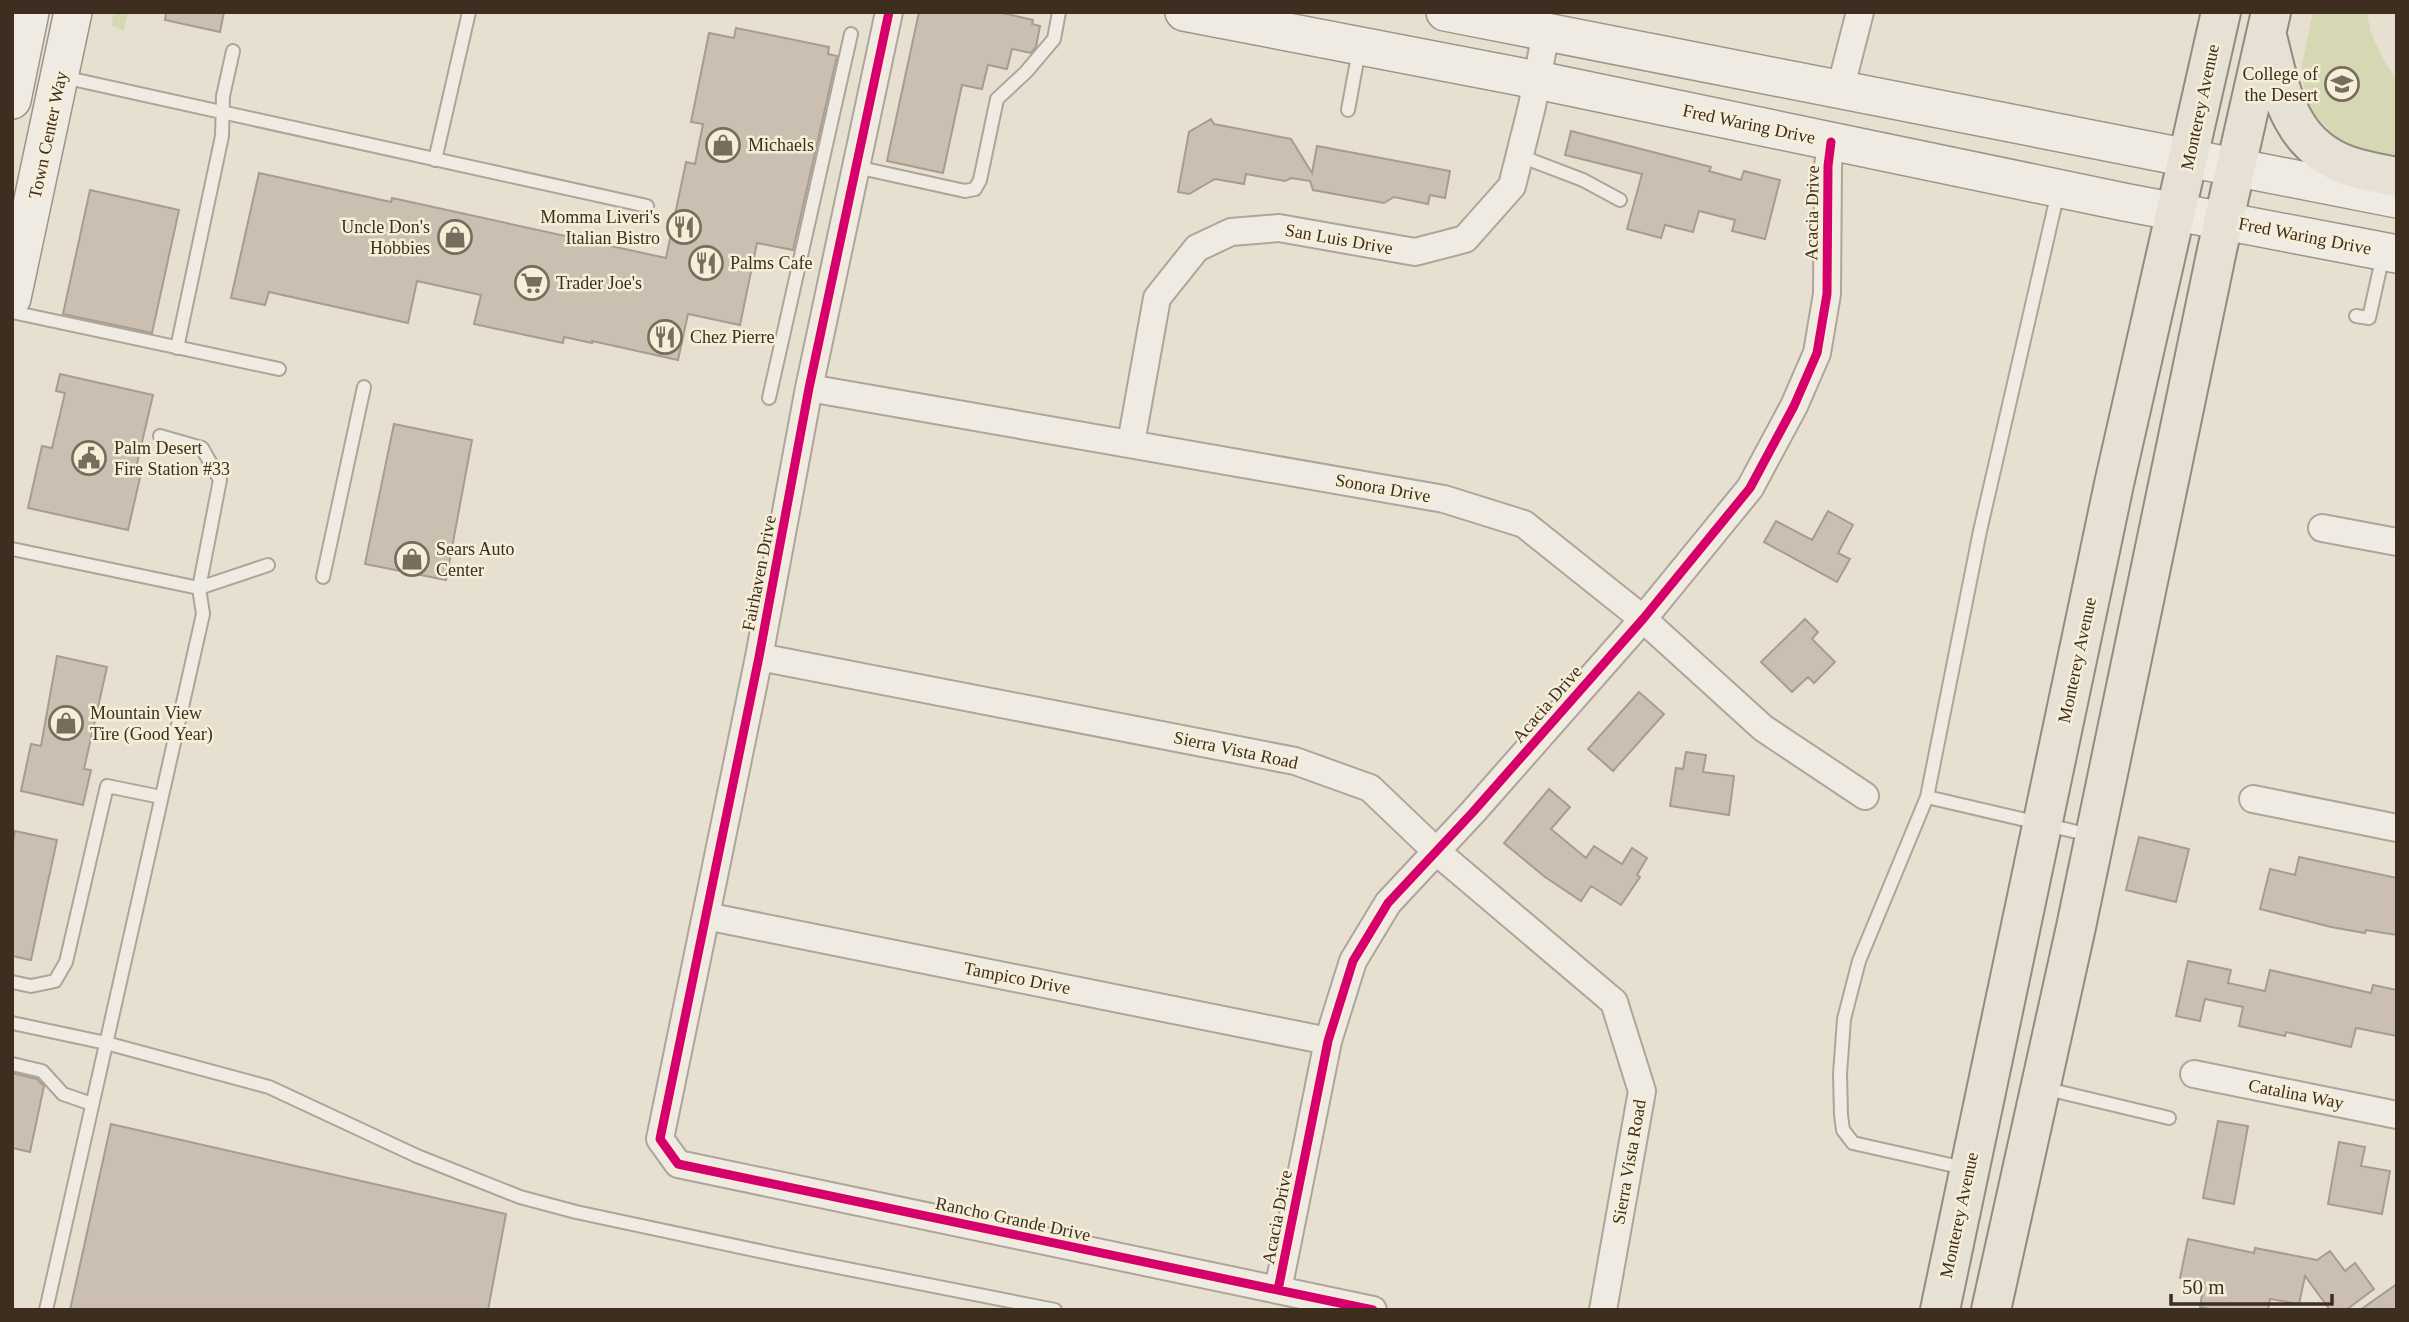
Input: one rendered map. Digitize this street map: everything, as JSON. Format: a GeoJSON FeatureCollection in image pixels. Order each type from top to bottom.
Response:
{"type":"FeatureCollection","features":[{"type":"Feature","properties":{"kind":"main road","name":"Town Center Way"},"geometry":{"type":"LineString","coordinates":[[12,298],[73,12]]}},
{"type":"Feature","properties":{"kind":"main road","name":"Fred Waring Drive"},"geometry":{"type":"LineString","coordinates":[[1184,12],[1254,19],[1360,46],[2390,253]]}},
{"type":"Feature","properties":{"kind":"main road"},"geometry":{"type":"LineString","coordinates":[[1445,12],[2144,151],[2236,166],[2397,200]]}},
{"type":"Feature","properties":{"kind":"main road","name":"Monterey Avenue"},"geometry":{"type":"LineString","coordinates":[[1940,1310],[2114,484],[2221,12]]}},
{"type":"Feature","properties":{"kind":"main road"},"geometry":{"type":"LineString","coordinates":[[1992,1302],[2095,836],[2224,220],[2269,23]]}},
{"type":"Feature","properties":{"kind":"main road"},"geometry":{"type":"LineString","coordinates":[[2269,23],[2280,86],[2290,114],[2304,138],[2325,155],[2348,166],[2397,177]]}},
{"type":"Feature","properties":{"kind":"main road"},"geometry":{"type":"LineString","coordinates":[[12,100],[23,26]]}},
{"type":"Feature","properties":{"kind":"main road"},"geometry":{"type":"LineString","coordinates":[[1650,103],[1725,98],[1805,113],[1826,108],[1840,90]]}},
{"type":"Feature","properties":{"kind":"main road"},"geometry":{"type":"LineString","coordinates":[[1831,142],[1854,122],[1867,120],[1941,131],[1975,128],[2000,122]]}},
{"type":"Feature","properties":{"kind":"main road"},"geometry":{"type":"LineString","coordinates":[[1969,1169],[1978,1174],[1985,1184],[1971,1261],[1992,1302]]}},
{"type":"Feature","properties":{"kind":"street","name":"Fairhaven Drive"},"geometry":{"type":"LineString","coordinates":[[660,1139],[759,657],[809,388],[889,12]]}},
{"type":"Feature","properties":{"kind":"street"},"geometry":{"type":"LineString","coordinates":[[1840,90],[1860,12]]}},
{"type":"Feature","properties":{"kind":"street","name":"San Luis Drive"},"geometry":{"type":"LineString","coordinates":[[1131,443],[1157,298],[1197,248],[1231,232],[1279,228],[1415,252],[1465,239],[1512,186],[1546,32]]}},
{"type":"Feature","properties":{"kind":"street","name":"Acacia Drive"},"geometry":{"type":"LineString","coordinates":[[1278,1290],[1328,1041],[1353,961],[1388,903],[1437,852],[1643,619],[1750,488],[1794,407],[1817,353],[1827,294],[1828,166],[1831,142]]}},
{"type":"Feature","properties":{"kind":"street","name":"Sonora Drive"},"geometry":{"type":"LineString","coordinates":[[809,388],[1444,499],[1524,524],[1643,619],[1763,728],[1865,796]]}},
{"type":"Feature","properties":{"kind":"street"},"geometry":{"type":"LineString","coordinates":[[2322,528],[2397,542]]}},
{"type":"Feature","properties":{"kind":"street","name":"Sierra Vista Road"},"geometry":{"type":"LineString","coordinates":[[759,657],[1295,761],[1370,788],[1437,852],[1614,1002],[1642,1091],[1604,1310]]}},
{"type":"Feature","properties":{"kind":"street"},"geometry":{"type":"LineString","coordinates":[[2253,799],[2397,828]]}},
{"type":"Feature","properties":{"kind":"street","name":"Tampico Drive"},"geometry":{"type":"LineString","coordinates":[[706,916],[1328,1041]]}},
{"type":"Feature","properties":{"kind":"street","name":"Catalina Way"},"geometry":{"type":"LineString","coordinates":[[2194,1074],[2397,1115]]}},
{"type":"Feature","properties":{"kind":"street","name":"Rancho Grande Drive"},"geometry":{"type":"LineString","coordinates":[[660,1139],[678,1164],[1373,1310]]}},
{"type":"Feature","properties":{"kind":"lane"},"geometry":{"type":"LineString","coordinates":[[435,160],[469,12]]}},
{"type":"Feature","properties":{"kind":"lane"},"geometry":{"type":"LineString","coordinates":[[856,167],[965,191],[975,189],[980,180],[997,99],[1027,72],[1054,39],[1059,12]]}},
{"type":"Feature","properties":{"kind":"lane"},"geometry":{"type":"LineString","coordinates":[[769,398],[851,34]]}},
{"type":"Feature","properties":{"kind":"lane"},"geometry":{"type":"LineString","coordinates":[[1348,110],[1360,46]]}},
{"type":"Feature","properties":{"kind":"lane"},"geometry":{"type":"LineString","coordinates":[[177,348],[222,136],[223,96],[233,51]]}},
{"type":"Feature","properties":{"kind":"lane"},"geometry":{"type":"LineString","coordinates":[[60,77],[647,206]]}},
{"type":"Feature","properties":{"kind":"lane"},"geometry":{"type":"LineString","coordinates":[[1520,156],[1583,180],[1620,200]]}},
{"type":"Feature","properties":{"kind":"lane"},"geometry":{"type":"LineString","coordinates":[[1969,1169],[1853,1143],[1843,1129],[1841,1115],[1840,1073],[1844,1019],[1859,961],[1927,797],[1980,531],[2059,188]]}},
{"type":"Feature","properties":{"kind":"lane"},"geometry":{"type":"LineString","coordinates":[[2357,316],[2370,318],[2390,253]]}},
{"type":"Feature","properties":{"kind":"lane"},"geometry":{"type":"LineString","coordinates":[[12,312],[279,369]]}},
{"type":"Feature","properties":{"kind":"lane"},"geometry":{"type":"LineString","coordinates":[[323,577],[364,387]]}},
{"type":"Feature","properties":{"kind":"lane"},"geometry":{"type":"LineString","coordinates":[[46,1310],[203,614],[199,588],[220,480],[202,448],[160,436]]}},
{"type":"Feature","properties":{"kind":"lane"},"geometry":{"type":"LineString","coordinates":[[12,549],[199,588],[268,565]]}},
{"type":"Feature","properties":{"kind":"lane"},"geometry":{"type":"LineString","coordinates":[[12,982],[31,986],[55,981],[66,962],[107,786],[161,797]]}},
{"type":"Feature","properties":{"kind":"lane"},"geometry":{"type":"LineString","coordinates":[[1927,797],[2095,836]]}},
{"type":"Feature","properties":{"kind":"lane"},"geometry":{"type":"LineString","coordinates":[[12,1023],[106,1043],[269,1087],[404,1150],[520,1197],[576,1212],[992,1303],[1055,1310]]}},
{"type":"Feature","properties":{"kind":"lane"},"geometry":{"type":"LineString","coordinates":[[12,1064],[42,1071],[63,1094],[92,1104]]}},
{"type":"Feature","properties":{"kind":"lane"},"geometry":{"type":"LineString","coordinates":[[2040,1087],[2169,1118]]}},
{"type":"Feature","properties":{"kind":"green space"},"geometry":{"type":"Polygon","coordinates":[[[114,12],[128,12],[124,31],[111,25],[114,12]]]}},
{"type":"Feature","properties":{"kind":"green space"},"geometry":{"type":"Polygon","coordinates":[[[2313,12],[2367,12],[2371,33],[2384,61],[2397,80],[2397,156],[2352,146],[2337,139],[2310,109],[2302,65],[2313,12]]]}},
{"type":"Feature","properties":{"kind":"building"},"geometry":{"type":"Polygon","coordinates":[[[166,12],[224,12],[220,32],[165,20],[166,12]]]}},
{"type":"Feature","properties":{"kind":"building"},"geometry":{"type":"Polygon","coordinates":[[[919,12],[998,12],[1033,20],[1032,24],[1040,26],[1036,47],[1031,53],[1012,49],[1007,69],[988,65],[982,89],[962,85],[943,173],[887,161],[919,12]]]}},
{"type":"Feature","properties":{"kind":"building"},"geometry":{"type":"Polygon","coordinates":[[[736,28],[829,47],[828,54],[837,56],[793,250],[757,243],[740,325],[688,314],[678,360],[592,341],[564,337],[563,343],[474,324],[481,295],[417,281],[408,323],[269,292],[265,305],[231,298],[259,173],[391,202],[392,198],[666,258],[686,162],[695,164],[703,124],[691,122],[709,33],[734,38],[736,28]]]}},
{"type":"Feature","properties":{"kind":"building"},"geometry":{"type":"Polygon","coordinates":[[[1211,119],[1214,124],[1291,139],[1312,173],[1317,146],[1450,171],[1445,198],[1430,195],[1428,204],[1394,197],[1384,203],[1313,190],[1310,181],[1291,178],[1285,181],[1246,174],[1244,184],[1215,179],[1189,194],[1178,192],[1189,132],[1211,119]]]}},
{"type":"Feature","properties":{"kind":"building"},"geometry":{"type":"Polygon","coordinates":[[[1571,131],[1711,167],[1709,171],[1741,180],[1744,171],[1780,180],[1765,239],[1732,231],[1735,220],[1699,211],[1693,232],[1665,225],[1661,238],[1627,229],[1642,174],[1565,155],[1571,131]]]}},
{"type":"Feature","properties":{"kind":"building"},"geometry":{"type":"Polygon","coordinates":[[[90,190],[179,210],[152,333],[63,314],[90,190]]]}},
{"type":"Feature","properties":{"kind":"building","name":"Palm Desert Fire Station #33"},"geometry":{"type":"Polygon","coordinates":[[[60,374],[153,395],[136,468],[142,469],[128,530],[28,508],[42,446],[52,448],[65,393],[56,391],[60,374]]]}},
{"type":"Feature","properties":{"kind":"building"},"geometry":{"type":"Polygon","coordinates":[[[394,424],[472,440],[446,580],[365,564],[394,424]]]}},
{"type":"Feature","properties":{"kind":"building"},"geometry":{"type":"Polygon","coordinates":[[[1828,511],[1853,525],[1838,553],[1850,559],[1837,582],[1764,542],[1776,521],[1812,540],[1828,511]]]}},
{"type":"Feature","properties":{"kind":"building"},"geometry":{"type":"Polygon","coordinates":[[[1805,619],[1818,632],[1812,639],[1835,662],[1814,683],[1808,677],[1792,692],[1761,662],[1805,619]]]}},
{"type":"Feature","properties":{"kind":"building"},"geometry":{"type":"Polygon","coordinates":[[[57,656],[107,667],[84,769],[91,770],[83,805],[21,791],[31,744],[41,746],[57,656]]]}},
{"type":"Feature","properties":{"kind":"building"},"geometry":{"type":"Polygon","coordinates":[[[1639,692],[1664,714],[1613,771],[1588,749],[1639,692]]]}},
{"type":"Feature","properties":{"kind":"building"},"geometry":{"type":"Polygon","coordinates":[[[1686,752],[1706,755],[1703,772],[1734,776],[1729,815],[1670,806],[1676,768],[1683,769],[1686,752]]]}},
{"type":"Feature","properties":{"kind":"building"},"geometry":{"type":"Polygon","coordinates":[[[1549,789],[1570,807],[1551,829],[1586,858],[1594,846],[1622,864],[1632,848],[1647,858],[1637,875],[1640,877],[1621,905],[1591,886],[1581,901],[1545,877],[1504,843],[1549,789]]]}},
{"type":"Feature","properties":{"kind":"building"},"geometry":{"type":"Polygon","coordinates":[[[15,831],[57,840],[31,960],[12,956],[12,847],[15,831]]]}},
{"type":"Feature","properties":{"kind":"building"},"geometry":{"type":"Polygon","coordinates":[[[2139,837],[2189,849],[2176,902],[2126,890],[2139,837]]]}},
{"type":"Feature","properties":{"kind":"building"},"geometry":{"type":"Polygon","coordinates":[[[2299,857],[2397,878],[2397,935],[2331,927],[2260,909],[2270,869],[2295,875],[2299,857]]]}},
{"type":"Feature","properties":{"kind":"building"},"geometry":{"type":"Polygon","coordinates":[[[2188,961],[2231,970],[2228,983],[2265,991],[2270,970],[2371,993],[2373,985],[2397,990],[2397,1036],[2356,1028],[2351,1047],[2286,1032],[2285,1036],[2239,1026],[2243,1007],[2205,999],[2200,1021],[2176,1016],[2188,961]]]}},
{"type":"Feature","properties":{"kind":"building"},"geometry":{"type":"Polygon","coordinates":[[[12,1073],[37,1079],[44,1086],[30,1152],[12,1148],[12,1073]]]}},
{"type":"Feature","properties":{"kind":"building"},"geometry":{"type":"Polygon","coordinates":[[[2218,1121],[2248,1126],[2234,1204],[2203,1198],[2218,1121]]]}},
{"type":"Feature","properties":{"kind":"building"},"geometry":{"type":"Polygon","coordinates":[[[111,1124],[506,1214],[488,1310],[70,1310],[111,1124]]]}},
{"type":"Feature","properties":{"kind":"building"},"geometry":{"type":"Polygon","coordinates":[[[2339,1142],[2365,1147],[2361,1166],[2390,1171],[2382,1214],[2328,1204],[2339,1142]]]}},
{"type":"Feature","properties":{"kind":"building"},"geometry":{"type":"Polygon","coordinates":[[[2188,1239],[2254,1253],[2255,1248],[2317,1260],[2330,1251],[2345,1271],[2355,1263],[2374,1289],[2346,1310],[2330,1310],[2305,1276],[2299,1304],[2270,1299],[2268,1310],[2214,1310],[2200,1307],[2204,1283],[2180,1278],[2188,1239]]]}},
{"type":"Feature","properties":{"kind":"building"},"geometry":{"type":"Polygon","coordinates":[[[2397,1284],[2397,1310],[2360,1310],[2397,1284]]]}},
{"type":"Feature","properties":{"kind":"cycle path"},"geometry":{"type":"LineString","coordinates":[[889,12],[809,388],[759,657],[660,1139],[678,1164],[1373,1310]]}},
{"type":"Feature","properties":{"kind":"cycle path"},"geometry":{"type":"LineString","coordinates":[[1278,1290],[1328,1041],[1353,961],[1388,903],[1473,812],[1643,619],[1750,488],[1794,406],[1817,353],[1827,294],[1828,166],[1831,142]]}},
{"type":"Feature","properties":{"kind":"place","name":"College of the Desert"},"geometry":{"type":"Point","coordinates":[2342,84]}},
{"type":"Feature","properties":{"kind":"place","name":"Michaels"},"geometry":{"type":"Point","coordinates":[723,145]}},
{"type":"Feature","properties":{"kind":"place","name":"Momma Liveri's Italian Bistro"},"geometry":{"type":"Point","coordinates":[684,227]}},
{"type":"Feature","properties":{"kind":"place","name":"Uncle Don's Hobbies"},"geometry":{"type":"Point","coordinates":[455,237]}},
{"type":"Feature","properties":{"kind":"place","name":"Palms Cafe"},"geometry":{"type":"Point","coordinates":[706,263]}},
{"type":"Feature","properties":{"kind":"place","name":"Trader Joe's"},"geometry":{"type":"Point","coordinates":[532,283]}},
{"type":"Feature","properties":{"kind":"place","name":"Chez Pierre"},"geometry":{"type":"Point","coordinates":[665,337]}},
{"type":"Feature","properties":{"kind":"place","name":"Palm Desert Fire Station #33"},"geometry":{"type":"Point","coordinates":[89,458]}},
{"type":"Feature","properties":{"kind":"place","name":"Sears Auto Center"},"geometry":{"type":"Point","coordinates":[412,559]}},
{"type":"Feature","properties":{"kind":"place","name":"Mountain View Tire (Good Year)"},"geometry":{"type":"Point","coordinates":[66,723]}}]}
